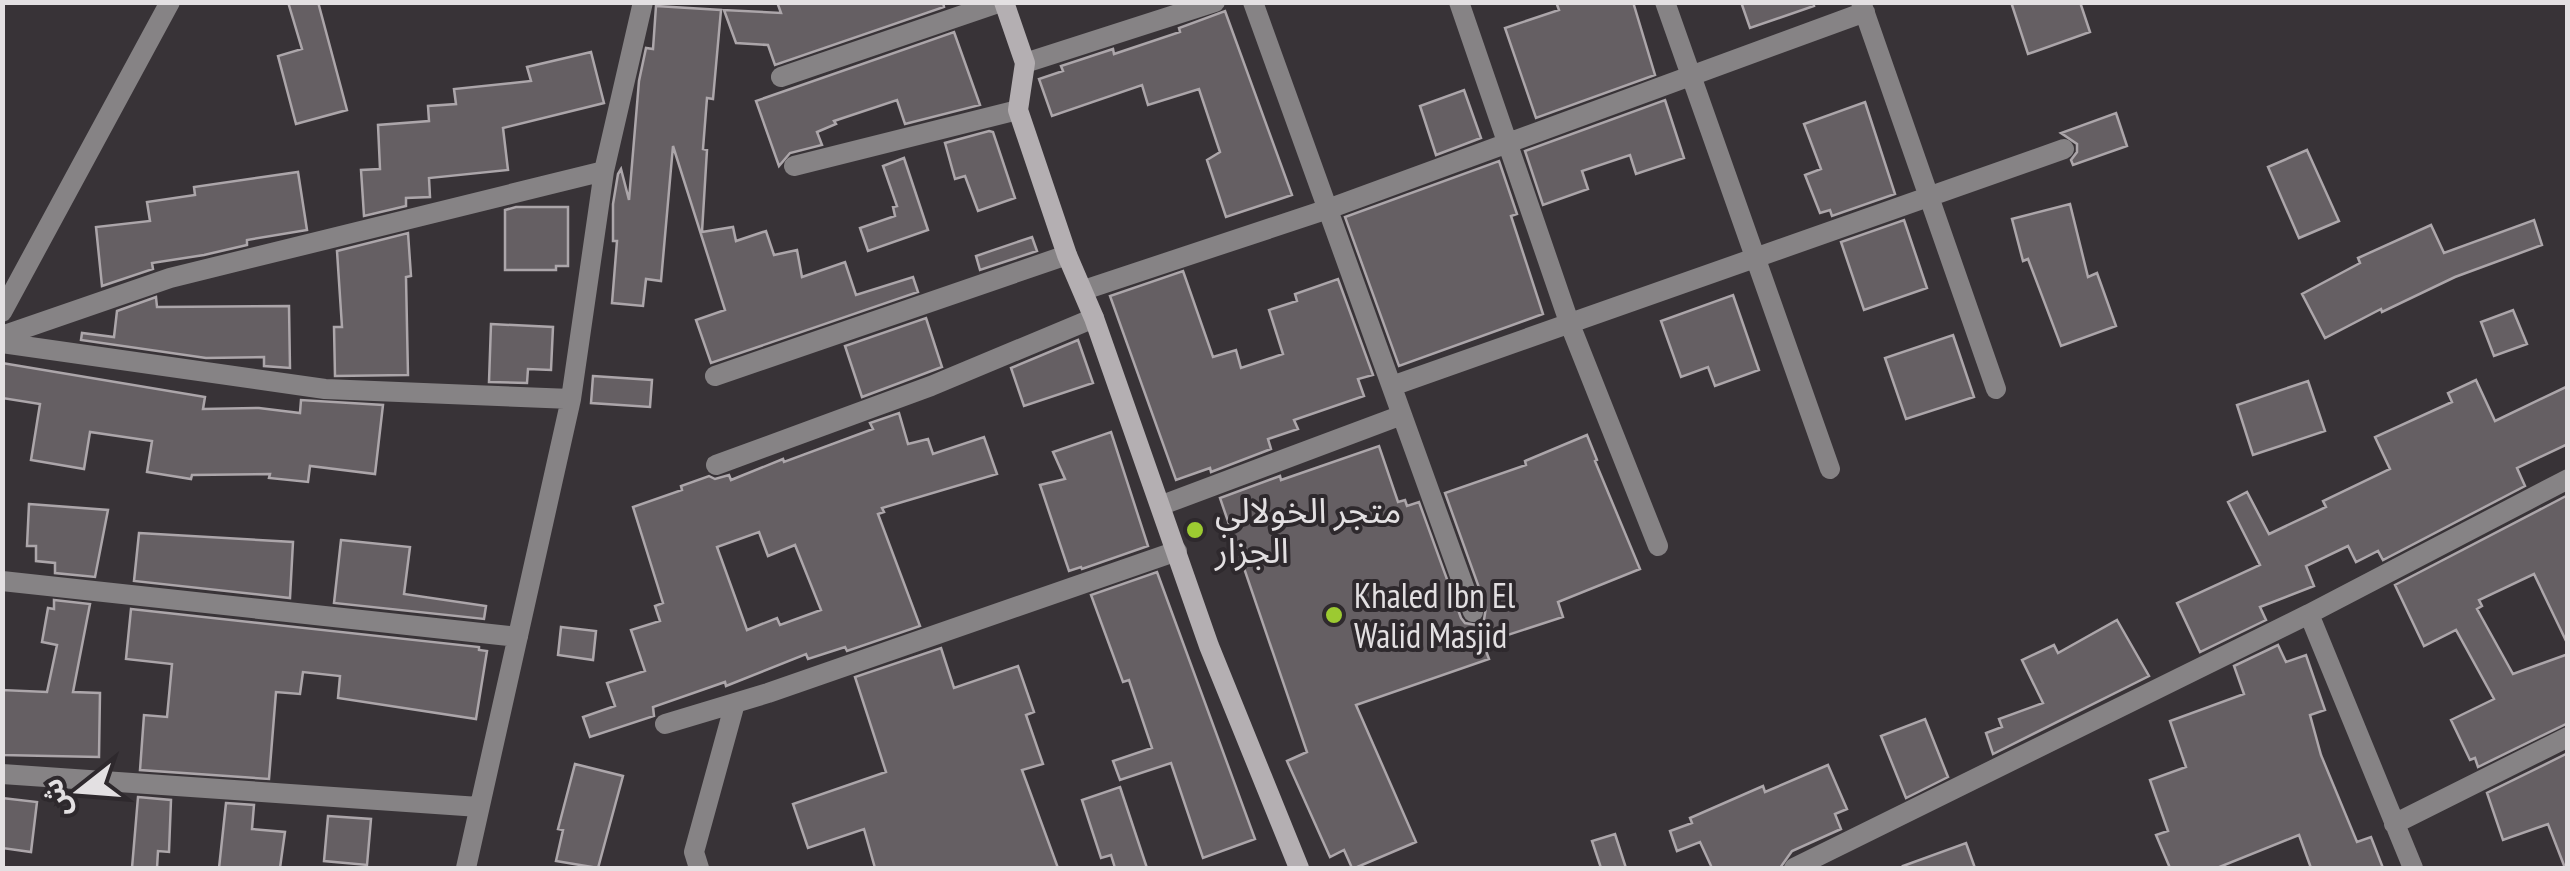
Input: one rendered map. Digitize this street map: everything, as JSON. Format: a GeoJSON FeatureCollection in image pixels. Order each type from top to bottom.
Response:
{"type":"FeatureCollection","features":[{"type":"Feature","properties":{"kind":"street"},"geometry":{"type":"LineString","coordinates":[[2,312],[170,2]]}},
{"type":"Feature","properties":{"kind":"street"},"geometry":{"type":"LineString","coordinates":[[466,868],[571,399],[604,170],[642,2]]}},
{"type":"Feature","properties":{"kind":"street"},"geometry":{"type":"LineString","coordinates":[[781,78],[1002,2],[1025,63],[1018,110],[1067,255],[1084,290],[1209,646],[1299,868]]}},
{"type":"Feature","properties":{"kind":"street"},"geometry":{"type":"LineString","coordinates":[[1025,63],[1215,2]]}},
{"type":"Feature","properties":{"kind":"street"},"geometry":{"type":"LineString","coordinates":[[1252,2],[1473,612]]}},
{"type":"Feature","properties":{"kind":"street"},"geometry":{"type":"LineString","coordinates":[[1459,2],[1568,322],[1658,546]]}},
{"type":"Feature","properties":{"kind":"street"},"geometry":{"type":"LineString","coordinates":[[1665,2],[1830,469]]}},
{"type":"Feature","properties":{"kind":"street"},"geometry":{"type":"LineString","coordinates":[[1084,290],[1328,209],[1691,76],[1863,7],[1996,389]]}},
{"type":"Feature","properties":{"kind":"street"},"geometry":{"type":"LineString","coordinates":[[794,166],[1018,110]]}},
{"type":"Feature","properties":{"kind":"street"},"geometry":{"type":"LineString","coordinates":[[1392,386],[2064,149]]}},
{"type":"Feature","properties":{"kind":"street"},"geometry":{"type":"LineString","coordinates":[[2,340],[170,278],[604,170]]}},
{"type":"Feature","properties":{"kind":"street"},"geometry":{"type":"LineString","coordinates":[[715,376],[1067,255]]}},
{"type":"Feature","properties":{"kind":"street"},"geometry":{"type":"LineString","coordinates":[[716,466],[931,386],[1094,318]]}},
{"type":"Feature","properties":{"kind":"street"},"geometry":{"type":"LineString","coordinates":[[2,340],[324,389],[571,399]]}},
{"type":"Feature","properties":{"kind":"street"},"geometry":{"type":"LineString","coordinates":[[1162,505],[1402,414]]}},
{"type":"Feature","properties":{"kind":"street"},"geometry":{"type":"LineString","coordinates":[[1794,868],[2309,614],[2568,479]]}},
{"type":"Feature","properties":{"kind":"street"},"geometry":{"type":"LineString","coordinates":[[665,724],[1177,550]]}},
{"type":"Feature","properties":{"kind":"street"},"geometry":{"type":"LineString","coordinates":[[2,581],[518,637]]}},
{"type":"Feature","properties":{"kind":"street"},"geometry":{"type":"LineString","coordinates":[[2309,614],[2413,868]]}},
{"type":"Feature","properties":{"kind":"street"},"geometry":{"type":"LineString","coordinates":[[700,868],[694,852],[735,703]]}},
{"type":"Feature","properties":{"kind":"street"},"geometry":{"type":"LineString","coordinates":[[2394,824],[2568,737]]}},
{"type":"Feature","properties":{"kind":"street"},"geometry":{"type":"LineString","coordinates":[[2,774],[480,807]]}},
{"type":"Feature","properties":{"kind":"building"},"geometry":{"type":"Polygon","coordinates":[[[288,2],[318,2],[347,110],[296,124],[278,56],[302,49],[288,2]]]}},
{"type":"Feature","properties":{"kind":"building"},"geometry":{"type":"Polygon","coordinates":[[[777,2],[943,2],[944,7],[775,65],[768,45],[736,43],[724,10],[781,13],[777,2]]]}},
{"type":"Feature","properties":{"kind":"building"},"geometry":{"type":"Polygon","coordinates":[[[1556,2],[1633,2],[1655,75],[1536,118],[1505,28],[1559,10],[1556,2]]]}},
{"type":"Feature","properties":{"kind":"building"},"geometry":{"type":"Polygon","coordinates":[[[1741,2],[1813,2],[1814,6],[1750,28],[1741,2]]]}},
{"type":"Feature","properties":{"kind":"building"},"geometry":{"type":"Polygon","coordinates":[[[2011,2],[2080,2],[2090,32],[2028,54],[2011,2]]]}},
{"type":"Feature","properties":{"kind":"building"},"geometry":{"type":"Polygon","coordinates":[[[656,6],[721,10],[713,99],[707,98],[702,232],[733,227],[736,241],[766,231],[774,255],[797,250],[802,277],[845,262],[856,295],[913,277],[918,292],[711,363],[696,320],[725,310],[673,146],[661,281],[646,279],[643,306],[612,303],[617,241],[613,241],[613,204],[621,169],[629,200],[639,81],[646,48],[653,49],[656,6]]]}},
{"type":"Feature","properties":{"kind":"building"},"geometry":{"type":"Polygon","coordinates":[[[1225,11],[1292,195],[1226,217],[1207,160],[1220,152],[1199,89],[1148,105],[1142,85],[1052,116],[1039,79],[1063,71],[1061,66],[1113,49],[1114,54],[1180,32],[1179,28],[1225,11]]]}},
{"type":"Feature","properties":{"kind":"building"},"geometry":{"type":"Polygon","coordinates":[[[954,32],[980,105],[905,124],[897,100],[834,121],[836,124],[817,132],[822,145],[790,153],[779,166],[756,101],[954,32]]]}},
{"type":"Feature","properties":{"kind":"building"},"geometry":{"type":"Polygon","coordinates":[[[591,52],[604,103],[503,128],[508,170],[429,178],[430,197],[406,198],[406,206],[364,216],[361,170],[380,169],[378,125],[429,121],[428,106],[456,104],[454,89],[531,81],[527,67],[591,52]]]}},
{"type":"Feature","properties":{"kind":"building"},"geometry":{"type":"Polygon","coordinates":[[[1464,90],[1481,138],[1436,155],[1420,106],[1464,90]]]}},
{"type":"Feature","properties":{"kind":"building"},"geometry":{"type":"Polygon","coordinates":[[[1665,100],[1684,158],[1636,174],[1630,155],[1582,171],[1588,189],[1543,205],[1525,151],[1665,100]]]}},
{"type":"Feature","properties":{"kind":"building"},"geometry":{"type":"Polygon","coordinates":[[[1865,102],[1895,194],[1832,216],[1830,210],[1820,213],[1805,175],[1821,169],[1804,124],[1865,102]]]}},
{"type":"Feature","properties":{"kind":"building"},"geometry":{"type":"Polygon","coordinates":[[[2116,113],[2127,146],[2073,165],[2077,144],[2061,133],[2116,113]]]}},
{"type":"Feature","properties":{"kind":"building"},"geometry":{"type":"Polygon","coordinates":[[[993,132],[1015,198],[978,211],[965,176],[955,179],[945,143],[993,132]]]}},
{"type":"Feature","properties":{"kind":"building"},"geometry":{"type":"Polygon","coordinates":[[[2307,150],[2339,221],[2299,238],[2268,167],[2307,150]]]}},
{"type":"Feature","properties":{"kind":"building"},"geometry":{"type":"Polygon","coordinates":[[[904,158],[928,230],[868,251],[860,228],[895,216],[893,207],[897,206],[883,166],[904,158]]]}},
{"type":"Feature","properties":{"kind":"building"},"geometry":{"type":"Polygon","coordinates":[[[1499,161],[1517,214],[1511,216],[1543,314],[1399,366],[1345,217],[1499,161]]]}},
{"type":"Feature","properties":{"kind":"building"},"geometry":{"type":"Polygon","coordinates":[[[298,172],[307,230],[247,240],[247,245],[204,255],[152,263],[153,269],[102,286],[96,227],[150,221],[147,202],[195,195],[194,187],[298,172]]]}},
{"type":"Feature","properties":{"kind":"building"},"geometry":{"type":"Polygon","coordinates":[[[2070,204],[2088,277],[2097,273],[2116,326],[2061,346],[2028,259],[2023,261],[2012,219],[2070,204]]]}},
{"type":"Feature","properties":{"kind":"building"},"geometry":{"type":"Polygon","coordinates":[[[568,207],[568,266],[556,266],[556,270],[505,270],[505,210],[568,207]]]}},
{"type":"Feature","properties":{"kind":"building"},"geometry":{"type":"Polygon","coordinates":[[[1904,220],[1927,288],[1864,310],[1841,242],[1904,220]]]}},
{"type":"Feature","properties":{"kind":"building"},"geometry":{"type":"Polygon","coordinates":[[[2534,220],[2542,245],[2455,277],[2325,338],[2302,294],[2360,263],[2358,258],[2431,225],[2444,253],[2534,220]]]}},
{"type":"Feature","properties":{"kind":"building"},"geometry":{"type":"Polygon","coordinates":[[[408,233],[408,375],[335,376],[334,327],[342,327],[337,251],[408,233]]]}},
{"type":"Feature","properties":{"kind":"building"},"geometry":{"type":"Polygon","coordinates":[[[1032,237],[1037,251],[980,270],[976,256],[1032,237]]]}},
{"type":"Feature","properties":{"kind":"building"},"geometry":{"type":"Polygon","coordinates":[[[1183,271],[1213,357],[1236,350],[1241,368],[1283,354],[1269,310],[1297,301],[1295,294],[1338,279],[1373,375],[1358,379],[1364,396],[1294,420],[1298,429],[1268,439],[1271,449],[1211,472],[1210,468],[1176,480],[1110,296],[1183,271]]]}},
{"type":"Feature","properties":{"kind":"building"},"geometry":{"type":"Polygon","coordinates":[[[1733,295],[1759,370],[1715,386],[1708,367],[1681,377],[1661,321],[1733,295]]]}},
{"type":"Feature","properties":{"kind":"building"},"geometry":{"type":"Polygon","coordinates":[[[156,297],[157,307],[289,306],[290,368],[264,366],[264,357],[206,358],[81,340],[82,333],[114,337],[117,311],[156,297]]]}},
{"type":"Feature","properties":{"kind":"building"},"geometry":{"type":"Polygon","coordinates":[[[2513,310],[2527,344],[2494,356],[2481,322],[2513,310]]]}},
{"type":"Feature","properties":{"kind":"building"},"geometry":{"type":"Polygon","coordinates":[[[926,318],[942,367],[862,397],[845,346],[926,318]]]}},
{"type":"Feature","properties":{"kind":"building"},"geometry":{"type":"Polygon","coordinates":[[[491,324],[553,327],[551,370],[528,369],[527,383],[489,382],[491,324]]]}},
{"type":"Feature","properties":{"kind":"building"},"geometry":{"type":"Polygon","coordinates":[[[1953,335],[1974,397],[1906,419],[1885,358],[1953,335]]]}},
{"type":"Feature","properties":{"kind":"building"},"geometry":{"type":"Polygon","coordinates":[[[1078,340],[1093,383],[1024,406],[1011,368],[1078,340]]]}},
{"type":"Feature","properties":{"kind":"building"},"geometry":{"type":"Polygon","coordinates":[[[2,363],[205,397],[203,409],[259,408],[300,413],[301,400],[383,405],[375,474],[310,466],[308,482],[269,478],[270,474],[192,475],[191,479],[147,472],[152,441],[90,432],[84,469],[31,460],[40,404],[2,398],[2,363]]]}},
{"type":"Feature","properties":{"kind":"building"},"geometry":{"type":"Polygon","coordinates":[[[593,376],[652,380],[650,407],[591,403],[593,376]]]}},
{"type":"Feature","properties":{"kind":"building"},"geometry":{"type":"Polygon","coordinates":[[[2476,380],[2495,421],[2568,386],[2568,444],[2517,468],[2525,486],[2383,560],[2378,551],[2356,562],[2348,546],[2306,566],[2314,586],[2260,607],[2266,620],[2200,652],[2177,603],[2260,565],[2228,502],[2247,492],[2269,534],[2326,507],[2323,501],[2390,469],[2375,437],[2452,402],[2448,393],[2476,380]]]}},
{"type":"Feature","properties":{"kind":"building"},"geometry":{"type":"Polygon","coordinates":[[[2308,381],[2325,431],[2253,455],[2237,405],[2308,381]]]}},
{"type":"Feature","properties":{"kind":"building"},"geometry":{"type":"Polygon","coordinates":[[[899,413],[908,444],[928,439],[933,454],[984,437],[997,474],[882,508],[884,512],[878,514],[920,626],[847,651],[845,647],[808,659],[806,654],[726,686],[725,682],[653,707],[654,716],[590,737],[583,717],[615,706],[607,683],[645,671],[631,630],[660,621],[655,606],[663,603],[633,507],[709,476],[715,479],[729,475],[731,480],[783,459],[784,462],[873,429],[870,423],[899,413]],[[759,532],[717,547],[747,630],[777,618],[780,625],[821,610],[795,545],[768,556],[759,532]]]}},
{"type":"Feature","properties":{"kind":"building"},"geometry":{"type":"Polygon","coordinates":[[[1111,432],[1148,546],[1069,571],[1040,485],[1065,479],[1053,452],[1111,432]]]}},
{"type":"Feature","properties":{"kind":"building"},"geometry":{"type":"Polygon","coordinates":[[[1587,435],[1640,569],[1558,602],[1563,617],[1483,643],[1489,659],[1356,705],[1416,842],[1355,868],[1344,850],[1330,857],[1287,761],[1307,752],[1220,498],[1379,446],[1398,502],[1405,500],[1407,506],[1419,502],[1461,618],[1477,625],[1484,620],[1486,607],[1445,493],[1526,465],[1525,461],[1587,435]]]}},
{"type":"Feature","properties":{"kind":"building"},"geometry":{"type":"Polygon","coordinates":[[[2568,495],[2568,645],[2534,574],[2479,600],[2482,606],[2477,609],[2513,674],[2568,654],[2568,723],[2478,767],[2475,758],[2470,760],[2451,720],[2494,699],[2456,630],[2424,646],[2395,585],[2568,495]]]}},
{"type":"Feature","properties":{"kind":"building"},"geometry":{"type":"Polygon","coordinates":[[[29,504],[108,510],[95,577],[55,573],[55,563],[36,561],[36,546],[27,546],[29,504]]]}},
{"type":"Feature","properties":{"kind":"building"},"geometry":{"type":"Polygon","coordinates":[[[139,533],[293,542],[290,598],[134,581],[139,533]]]}},
{"type":"Feature","properties":{"kind":"building"},"geometry":{"type":"Polygon","coordinates":[[[341,540],[410,547],[404,594],[486,606],[484,619],[334,603],[341,540]]]}},
{"type":"Feature","properties":{"kind":"building"},"geometry":{"type":"Polygon","coordinates":[[[1157,572],[1255,839],[1203,858],[1171,763],[1120,780],[1113,761],[1152,748],[1129,680],[1123,682],[1091,595],[1157,572]]]}},
{"type":"Feature","properties":{"kind":"building"},"geometry":{"type":"Polygon","coordinates":[[[54,600],[90,604],[73,692],[100,693],[99,757],[2,755],[2,690],[47,692],[57,645],[42,642],[48,608],[54,609],[54,600]]]}},
{"type":"Feature","properties":{"kind":"building"},"geometry":{"type":"Polygon","coordinates":[[[131,609],[479,647],[487,651],[476,719],[338,698],[340,676],[303,672],[300,694],[276,692],[269,779],[140,770],[144,715],[167,717],[172,664],[126,659],[131,609]]]}},
{"type":"Feature","properties":{"kind":"building"},"geometry":{"type":"Polygon","coordinates":[[[2117,620],[2149,676],[1993,754],[1986,733],[2002,727],[1999,719],[2043,703],[2022,660],[2054,645],[2058,653],[2117,620]]]}},
{"type":"Feature","properties":{"kind":"building"},"geometry":{"type":"Polygon","coordinates":[[[561,627],[596,631],[593,660],[558,655],[561,627]]]}},
{"type":"Feature","properties":{"kind":"building"},"geometry":{"type":"Polygon","coordinates":[[[2278,645],[2286,662],[2306,655],[2325,710],[2310,715],[2321,755],[2357,842],[2371,837],[2383,868],[2311,868],[2299,835],[2217,868],[2170,868],[2156,835],[2168,831],[2150,780],[2186,767],[2170,721],[2244,694],[2234,666],[2278,645]]]}},
{"type":"Feature","properties":{"kind":"building"},"geometry":{"type":"Polygon","coordinates":[[[941,648],[954,688],[1018,666],[1034,712],[1026,715],[1043,764],[1022,770],[1058,868],[875,868],[864,829],[808,848],[793,804],[886,772],[855,677],[941,648]]]}},
{"type":"Feature","properties":{"kind":"building"},"geometry":{"type":"Polygon","coordinates":[[[1925,719],[1948,777],[1906,798],[1881,736],[1925,719]]]}},
{"type":"Feature","properties":{"kind":"building"},"geometry":{"type":"Polygon","coordinates":[[[2568,753],[2565,868],[2548,824],[2503,840],[2487,793],[2568,753]]]}},
{"type":"Feature","properties":{"kind":"building"},"geometry":{"type":"Polygon","coordinates":[[[575,764],[623,776],[598,868],[556,861],[563,830],[558,829],[575,764]]]}},
{"type":"Feature","properties":{"kind":"building"},"geometry":{"type":"Polygon","coordinates":[[[1828,765],[1847,809],[1835,814],[1841,829],[1792,851],[1780,868],[1712,868],[1700,842],[1677,851],[1670,831],[1692,823],[1690,818],[1763,786],[1765,792],[1828,765]]]}},
{"type":"Feature","properties":{"kind":"building"},"geometry":{"type":"Polygon","coordinates":[[[1120,787],[1147,868],[1115,868],[1111,855],[1101,858],[1082,800],[1120,787]]]}},
{"type":"Feature","properties":{"kind":"building"},"geometry":{"type":"Polygon","coordinates":[[[138,797],[171,800],[169,852],[158,851],[157,868],[132,868],[138,797]]]}},
{"type":"Feature","properties":{"kind":"building"},"geometry":{"type":"Polygon","coordinates":[[[2,798],[37,802],[31,852],[2,848],[2,798]]]}},
{"type":"Feature","properties":{"kind":"building"},"geometry":{"type":"Polygon","coordinates":[[[226,803],[254,805],[252,829],[285,832],[280,868],[219,868],[226,803]]]}},
{"type":"Feature","properties":{"kind":"building"},"geometry":{"type":"Polygon","coordinates":[[[328,816],[371,819],[367,865],[324,861],[328,816]]]}},
{"type":"Feature","properties":{"kind":"building"},"geometry":{"type":"Polygon","coordinates":[[[1615,834],[1626,868],[1601,868],[1592,841],[1615,834]]]}},
{"type":"Feature","properties":{"kind":"building"},"geometry":{"type":"Polygon","coordinates":[[[1966,843],[1975,868],[1903,866],[1966,843]]]}},
{"type":"Feature","properties":{"kind":"place","name":"متجر الخولالي الجزار"},"geometry":{"type":"Point","coordinates":[1195,530]}},
{"type":"Feature","properties":{"kind":"place","name":"Khaled Ibn El Walid Masjid"},"geometry":{"type":"Point","coordinates":[1334,615]}}]}
